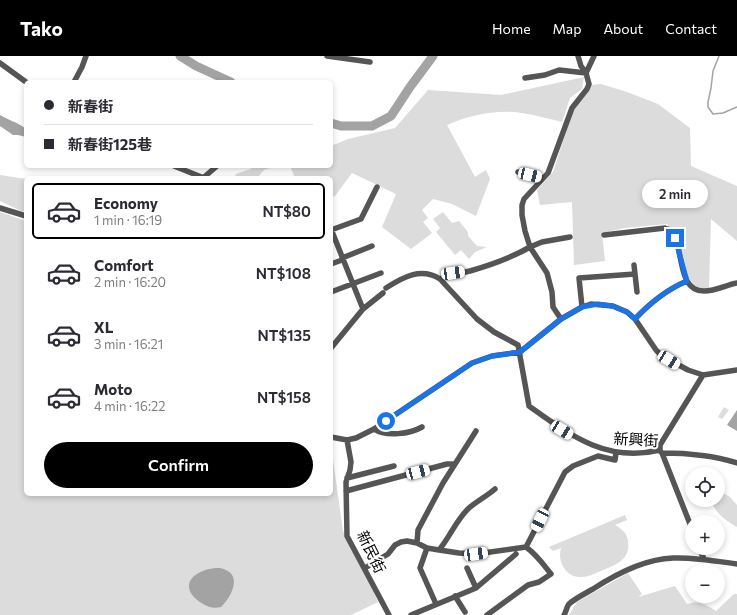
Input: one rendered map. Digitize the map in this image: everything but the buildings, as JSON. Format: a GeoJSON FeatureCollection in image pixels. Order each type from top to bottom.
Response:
{"type":"FeatureCollection","features":[{"type":"Feature","properties":{"kind":"street"},"geometry":{"type":"LineString","coordinates":[[75,80],[86,56]]}},
{"type":"Feature","properties":{"kind":"street"},"geometry":{"type":"LineString","coordinates":[[327,56],[370,62]]}},
{"type":"Feature","properties":{"kind":"street"},"geometry":{"type":"LineString","coordinates":[[561,319],[553,307],[552,292],[547,273],[530,247],[525,231],[522,205],[524,199],[548,173],[572,108],[587,89],[588,84],[586,73],[581,66],[578,56]]}},
{"type":"Feature","properties":{"kind":"street"},"geometry":{"type":"LineString","coordinates":[[586,73],[594,56]]}},
{"type":"Feature","properties":{"kind":"street"},"geometry":{"type":"LineString","coordinates":[[0,63],[24,81]]}},
{"type":"Feature","properties":{"kind":"street"},"geometry":{"type":"LineString","coordinates":[[525,78],[545,75],[559,70],[586,73]]}},
{"type":"Feature","properties":{"kind":"street"},"geometry":{"type":"LineString","coordinates":[[179,168],[199,176]]}},
{"type":"Feature","properties":{"kind":"street"},"geometry":{"type":"LineString","coordinates":[[206,176],[215,168]]}},
{"type":"Feature","properties":{"kind":"street"},"geometry":{"type":"LineString","coordinates":[[518,172],[543,178]]}},
{"type":"Feature","properties":{"kind":"street"},"geometry":{"type":"LineString","coordinates":[[333,230],[362,220],[377,187]]}},
{"type":"Feature","properties":{"kind":"street"},"geometry":{"type":"LineString","coordinates":[[0,208],[24,215]]}},
{"type":"Feature","properties":{"kind":"street"},"geometry":{"type":"LineString","coordinates":[[604,235],[657,228],[670,230],[675,238],[687,281],[695,289],[703,291],[714,290],[737,283]]}},
{"type":"Feature","properties":{"kind":"street"},"geometry":{"type":"LineString","coordinates":[[333,236],[363,309]]}},
{"type":"Feature","properties":{"kind":"street"},"geometry":{"type":"LineString","coordinates":[[440,279],[453,273],[468,271],[509,259],[542,242],[570,237]]}},
{"type":"Feature","properties":{"kind":"street"},"geometry":{"type":"LineString","coordinates":[[333,263],[372,246]]}},
{"type":"Feature","properties":{"kind":"street"},"geometry":{"type":"LineString","coordinates":[[634,265],[637,292]]}},
{"type":"Feature","properties":{"kind":"street"},"geometry":{"type":"LineString","coordinates":[[333,291],[381,272]]}},
{"type":"Feature","properties":{"kind":"street"},"geometry":{"type":"LineString","coordinates":[[333,346],[363,309],[384,290],[407,275],[427,274],[434,275],[440,279],[477,319],[494,332],[518,345],[520,352]]}},
{"type":"Feature","properties":{"kind":"street"},"geometry":{"type":"LineString","coordinates":[[582,307],[579,278],[635,274]]}},
{"type":"Feature","properties":{"kind":"street"},"geometry":{"type":"LineString","coordinates":[[635,319],[643,310],[677,285],[687,281]]}},
{"type":"Feature","properties":{"kind":"street"},"geometry":{"type":"LineString","coordinates":[[333,436],[347,440],[356,438],[374,429],[472,363],[492,356],[520,352],[561,319],[582,307],[598,304],[612,306],[627,312],[635,319],[656,350],[662,356],[688,370],[703,375],[737,370]]}},
{"type":"Feature","properties":{"kind":"street","name":"新興街"},"geometry":{"type":"LineString","coordinates":[[520,352],[529,406],[562,430],[587,444],[616,452],[638,454],[661,452],[688,453],[722,458],[737,463]]}},
{"type":"Feature","properties":{"kind":"street"},"geometry":{"type":"LineString","coordinates":[[686,515],[661,452],[660,445],[703,375]]}},
{"type":"Feature","properties":{"kind":"street"},"geometry":{"type":"LineString","coordinates":[[374,429],[377,431],[397,434],[422,427]]}},
{"type":"Feature","properties":{"kind":"street"},"geometry":{"type":"LineString","coordinates":[[417,543],[418,530],[455,464],[476,431]]}},
{"type":"Feature","properties":{"kind":"street","name":"新民街"},"geometry":{"type":"LineString","coordinates":[[347,440],[351,462],[347,478],[346,491],[348,536],[389,615]]}},
{"type":"Feature","properties":{"kind":"street"},"geometry":{"type":"LineString","coordinates":[[526,548],[565,472],[573,466],[598,456],[615,460],[616,452]]}},
{"type":"Feature","properties":{"kind":"street"},"geometry":{"type":"LineString","coordinates":[[346,491],[447,464],[455,464]]}},
{"type":"Feature","properties":{"kind":"street"},"geometry":{"type":"LineString","coordinates":[[347,478],[394,466]]}},
{"type":"Feature","properties":{"kind":"street"},"geometry":{"type":"LineString","coordinates":[[439,550],[445,543],[450,532],[469,508],[495,489]]}},
{"type":"Feature","properties":{"kind":"street"},"geometry":{"type":"LineString","coordinates":[[365,568],[388,554],[396,545],[407,541],[417,543],[427,548],[459,554],[476,554],[526,548],[536,554],[550,574],[539,582],[528,586],[487,615]]}},
{"type":"Feature","properties":{"kind":"street"},"geometry":{"type":"LineString","coordinates":[[427,548],[420,568],[436,604]]}},
{"type":"Feature","properties":{"kind":"street"},"geometry":{"type":"LineString","coordinates":[[411,615],[476,588],[516,554]]}},
{"type":"Feature","properties":{"kind":"street"},"geometry":{"type":"LineString","coordinates":[[703,555],[704,559]]}},
{"type":"Feature","properties":{"kind":"street"},"geometry":{"type":"LineString","coordinates":[[564,615],[569,604],[625,570],[644,564],[671,558],[704,559],[737,564]]}},
{"type":"Feature","properties":{"kind":"street"},"geometry":{"type":"LineString","coordinates":[[467,568],[476,588]]}},
{"type":"Feature","properties":{"kind":"street"},"geometry":{"type":"LineString","coordinates":[[455,596],[465,612]]}},
{"type":"Feature","properties":{"kind":"shaded area"},"geometry":{"type":"Polygon","coordinates":[[[584,77],[582,89],[570,98],[562,122],[527,114],[493,112],[465,118],[447,125],[475,177],[486,170],[490,179],[476,216],[452,204],[433,199],[422,210],[428,218],[423,222],[432,233],[411,249],[382,227],[396,194],[352,173],[335,196],[333,196],[333,176],[294,176],[291,168],[333,168],[333,145],[348,139],[395,128],[428,90],[501,95],[584,77]]]}},
{"type":"Feature","properties":{"kind":"shaded area"},"geometry":{"type":"Polygon","coordinates":[[[601,84],[658,104],[690,128],[691,166],[737,186],[737,241],[711,219],[709,289],[702,289],[694,285],[688,276],[676,234],[667,224],[625,228],[602,233],[605,261],[574,265],[572,202],[540,205],[537,190],[553,172],[573,111],[590,85],[601,84]]]}},
{"type":"Feature","properties":{"kind":"shaded area"},"geometry":{"type":"Polygon","coordinates":[[[0,115],[24,127],[24,136],[13,135],[0,126],[0,115]]]}},
{"type":"Feature","properties":{"kind":"shaded area"},"geometry":{"type":"Polygon","coordinates":[[[270,168],[264,170],[259,176],[235,176],[236,174],[251,169],[270,168]]]}},
{"type":"Feature","properties":{"kind":"shaded area"},"geometry":{"type":"Polygon","coordinates":[[[0,175],[24,179],[24,211],[0,201],[0,175]]]}},
{"type":"Feature","properties":{"kind":"shaded area"},"geometry":{"type":"Polygon","coordinates":[[[0,212],[24,220],[24,496],[333,496],[333,459],[343,531],[364,569],[378,602],[351,615],[0,615],[0,212]]]}},
{"type":"Feature","properties":{"kind":"shaded area"},"geometry":{"type":"Polygon","coordinates":[[[443,212],[452,223],[459,221],[468,232],[468,236],[477,246],[487,247],[475,252],[469,259],[461,250],[455,255],[436,232],[440,228],[433,219],[443,212]]]}},
{"type":"Feature","properties":{"kind":"shaded area"},"geometry":{"type":"Polygon","coordinates":[[[724,407],[729,410],[722,419],[718,417],[724,407]]]}},
{"type":"Feature","properties":{"kind":"shaded area"},"geometry":{"type":"Polygon","coordinates":[[[737,410],[737,431],[727,425],[737,410]]]}},
{"type":"Feature","properties":{"kind":"shaded area"},"geometry":{"type":"Polygon","coordinates":[[[725,494],[730,497],[737,505],[737,527],[725,519],[725,515],[720,515],[714,507],[725,507],[725,494]]]}},
{"type":"Feature","properties":{"kind":"shaded area"},"geometry":{"type":"Polygon","coordinates":[[[625,515],[627,520],[615,525],[627,536],[628,547],[625,557],[613,566],[595,574],[582,577],[571,575],[564,568],[560,559],[561,548],[553,551],[549,547],[625,515]]]}},
{"type":"Feature","properties":{"kind":"shaded area"},"geometry":{"type":"Polygon","coordinates":[[[220,568],[232,575],[234,585],[229,597],[221,607],[216,608],[203,604],[194,597],[190,591],[189,585],[191,579],[203,571],[220,568]]]}},
{"type":"Feature","properties":{"kind":"shaded area"},"geometry":{"type":"Polygon","coordinates":[[[628,573],[642,594],[638,597],[675,586],[685,603],[702,603],[716,611],[734,594],[737,594],[737,615],[569,615],[577,602],[628,573]]]}},
{"type":"Feature","properties":{"kind":"waterway"},"geometry":{"type":"LineString","coordinates":[[180,56],[196,66],[227,80]]}},
{"type":"Feature","properties":{"kind":"waterway"},"geometry":{"type":"LineString","coordinates":[[333,124],[341,126],[372,126],[391,116],[433,56]]}},
{"type":"Feature","properties":{"kind":"waterway"},"geometry":{"type":"LineString","coordinates":[[719,56],[713,71],[708,107],[713,114],[723,113],[737,107]]}},
{"type":"Feature","properties":{"kind":"route"},"geometry":{"type":"LineString","coordinates":[[386,421],[472,363],[492,356],[520,352],[548,328],[582,307],[591,304],[612,306],[620,308],[635,319],[643,310],[677,285],[687,281],[681,265],[675,238]]}}]}
